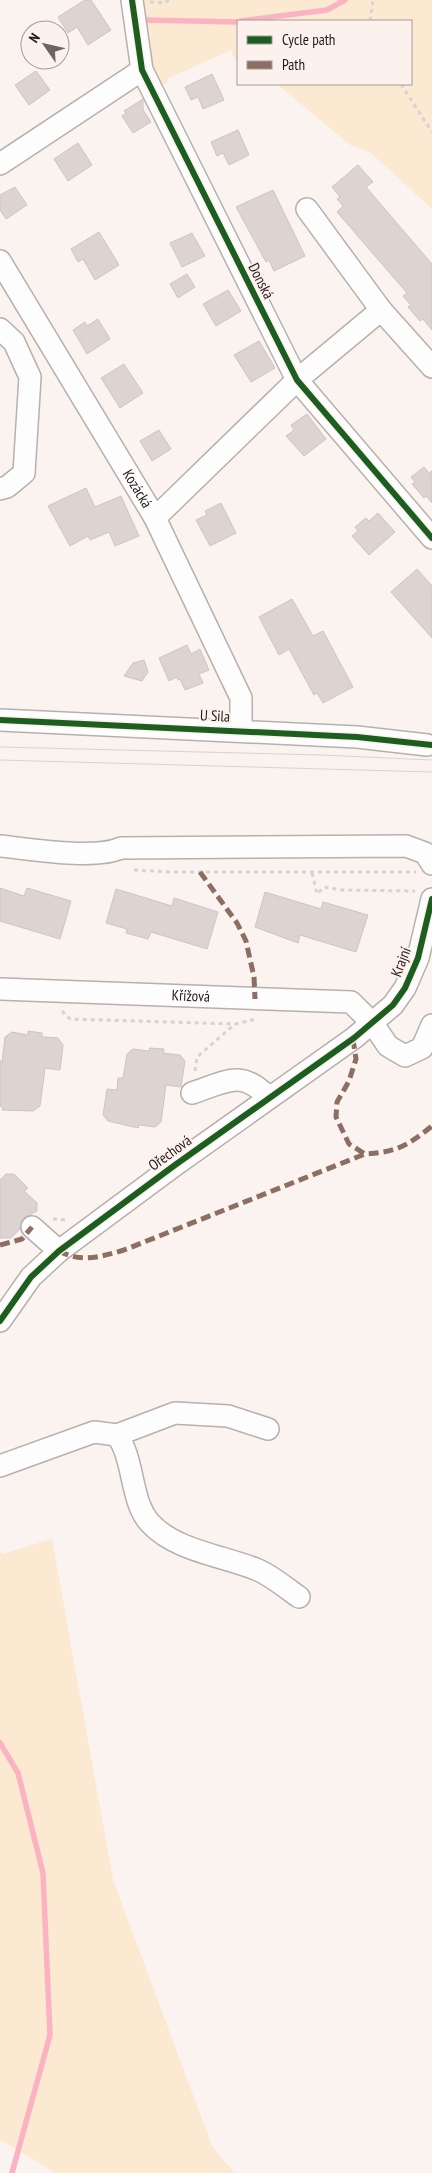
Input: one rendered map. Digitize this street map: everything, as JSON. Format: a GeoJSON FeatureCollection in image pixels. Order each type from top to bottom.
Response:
{"type":"FeatureCollection","features":[{"type":"Feature","properties":{"kind":"street","name":"Donská"},"geometry":{"type":"LineString","coordinates":[[132,0],[142,70],[297,380],[432,538]]}},
{"type":"Feature","properties":{"kind":"street"},"geometry":{"type":"LineString","coordinates":[[0,164],[142,70]]}},
{"type":"Feature","properties":{"kind":"street"},"geometry":{"type":"LineString","coordinates":[[307,209],[381,310],[432,367]]}},
{"type":"Feature","properties":{"kind":"street","name":"Kozácká"},"geometry":{"type":"LineString","coordinates":[[0,261],[155,518],[241,698],[241,730]]}},
{"type":"Feature","properties":{"kind":"street"},"geometry":{"type":"LineString","coordinates":[[155,518],[297,380],[381,310]]}},
{"type":"Feature","properties":{"kind":"street"},"geometry":{"type":"LineString","coordinates":[[0,329],[14,342],[30,377],[24,473],[7,487],[0,489]]}},
{"type":"Feature","properties":{"kind":"street","name":"U Sila"},"geometry":{"type":"LineString","coordinates":[[0,720],[357,736],[427,745]]}},
{"type":"Feature","properties":{"kind":"street"},"geometry":{"type":"LineString","coordinates":[[0,846],[59,852],[111,852],[121,848],[406,846],[425,853],[426,868]]}},
{"type":"Feature","properties":{"kind":"street","name":"Krajní"},"geometry":{"type":"LineString","coordinates":[[373,1024],[393,1005],[404,988],[418,958],[426,895]]}},
{"type":"Feature","properties":{"kind":"street","name":"Křížová"},"geometry":{"type":"LineString","coordinates":[[0,989],[352,1002],[373,1024],[388,1046],[405,1056],[422,1048],[432,1026]]}},
{"type":"Feature","properties":{"kind":"street","name":"Ořechová"},"geometry":{"type":"LineString","coordinates":[[0,1321],[31,1277],[59,1251],[373,1024]]}},
{"type":"Feature","properties":{"kind":"street"},"geometry":{"type":"LineString","coordinates":[[192,1093],[230,1080],[244,1079],[262,1090],[269,1098]]}},
{"type":"Feature","properties":{"kind":"street"},"geometry":{"type":"LineString","coordinates":[[32,1227],[59,1251]]}},
{"type":"Feature","properties":{"kind":"street"},"geometry":{"type":"LineString","coordinates":[[0,1466],[94,1432],[117,1435],[175,1413],[228,1416],[268,1429]]}},
{"type":"Feature","properties":{"kind":"street"},"geometry":{"type":"LineString","coordinates":[[117,1435],[125,1446],[136,1494],[149,1523],[165,1535],[194,1549],[258,1570],[300,1597]]}},
{"type":"Feature","properties":{"kind":"path"},"geometry":{"type":"LineString","coordinates":[[370,20],[373,0]]}},
{"type":"Feature","properties":{"kind":"path"},"geometry":{"type":"LineString","coordinates":[[402,85],[432,132]]}},
{"type":"Feature","properties":{"kind":"path"},"geometry":{"type":"LineString","coordinates":[[426,868],[312,873],[317,894],[324,887],[342,890],[426,895]]}},
{"type":"Feature","properties":{"kind":"path"},"geometry":{"type":"LineString","coordinates":[[59,1009],[70,1019],[235,1024],[197,1057],[192,1093]]}},
{"type":"Feature","properties":{"kind":"shaded area"},"geometry":{"type":"Polygon","coordinates":[[[140,0],[432,0],[432,209],[371,153],[350,145],[278,85],[412,85],[412,20],[237,20],[237,64],[231,50],[167,79],[168,83],[158,85],[145,34],[140,0]]]}},
{"type":"Feature","properties":{"kind":"shaded area"},"geometry":{"type":"Polygon","coordinates":[[[52,1539],[113,1880],[212,2146],[234,2173],[56,2173],[0,2140],[0,1551],[2,1554],[52,1539]]]}},
{"type":"Feature","properties":{"kind":"building"},"geometry":{"type":"Polygon","coordinates":[[[85,0],[91,0],[111,30],[88,45],[77,27],[70,32],[70,20],[60,20],[58,17],[85,0]]]}},
{"type":"Feature","properties":{"kind":"building"},"geometry":{"type":"Polygon","coordinates":[[[36,71],[50,90],[29,105],[15,85],[36,71]]]}},
{"type":"Feature","properties":{"kind":"building"},"geometry":{"type":"Polygon","coordinates":[[[212,74],[224,100],[203,109],[198,97],[191,100],[185,87],[212,74]]]}},
{"type":"Feature","properties":{"kind":"building"},"geometry":{"type":"Polygon","coordinates":[[[143,99],[143,110],[151,122],[133,133],[122,116],[126,113],[124,111],[143,99]]]}},
{"type":"Feature","properties":{"kind":"building"},"geometry":{"type":"Polygon","coordinates":[[[238,130],[249,155],[229,165],[223,153],[217,156],[211,142],[238,130]]]}},
{"type":"Feature","properties":{"kind":"building"},"geometry":{"type":"Polygon","coordinates":[[[78,143],[92,165],[68,181],[54,159],[78,143]]]}},
{"type":"Feature","properties":{"kind":"building"},"geometry":{"type":"Polygon","coordinates":[[[358,165],[373,182],[366,187],[432,264],[432,330],[423,319],[420,321],[408,307],[411,305],[403,296],[407,293],[337,212],[343,206],[337,199],[340,197],[332,187],[358,165]]]}},
{"type":"Feature","properties":{"kind":"building"},"geometry":{"type":"Polygon","coordinates":[[[15,187],[27,205],[6,219],[0,210],[0,195],[15,187]]]}},
{"type":"Feature","properties":{"kind":"building"},"geometry":{"type":"Polygon","coordinates":[[[273,190],[305,256],[274,271],[269,260],[266,262],[236,207],[273,190]]]}},
{"type":"Feature","properties":{"kind":"building"},"geometry":{"type":"Polygon","coordinates":[[[99,232],[119,265],[95,280],[83,259],[78,262],[71,249],[99,232]]]}},
{"type":"Feature","properties":{"kind":"building"},"geometry":{"type":"Polygon","coordinates":[[[192,233],[205,256],[182,267],[170,243],[192,233]]]}},
{"type":"Feature","properties":{"kind":"building"},"geometry":{"type":"Polygon","coordinates":[[[187,274],[195,287],[178,298],[170,284],[187,274]]]}},
{"type":"Feature","properties":{"kind":"building"},"geometry":{"type":"Polygon","coordinates":[[[228,290],[241,311],[216,326],[203,304],[228,290]]]}},
{"type":"Feature","properties":{"kind":"building"},"geometry":{"type":"Polygon","coordinates":[[[98,319],[110,339],[87,354],[73,330],[85,322],[87,326],[98,319]]]}},
{"type":"Feature","properties":{"kind":"building"},"geometry":{"type":"Polygon","coordinates":[[[259,341],[275,368],[251,382],[234,355],[259,341]]]}},
{"type":"Feature","properties":{"kind":"building"},"geometry":{"type":"Polygon","coordinates":[[[124,364],[143,393],[120,408],[101,378],[124,364]]]}},
{"type":"Feature","properties":{"kind":"building"},"geometry":{"type":"Polygon","coordinates":[[[307,414],[326,439],[304,456],[286,436],[294,430],[291,425],[307,414]]]}},
{"type":"Feature","properties":{"kind":"building"},"geometry":{"type":"Polygon","coordinates":[[[159,430],[171,449],[152,461],[140,441],[159,430]]]}},
{"type":"Feature","properties":{"kind":"building"},"geometry":{"type":"Polygon","coordinates":[[[424,467],[429,473],[432,471],[432,503],[426,496],[424,498],[412,484],[415,482],[411,477],[424,467]]]}},
{"type":"Feature","properties":{"kind":"building"},"geometry":{"type":"Polygon","coordinates":[[[86,488],[95,507],[121,496],[139,536],[115,546],[109,532],[90,540],[88,536],[70,546],[48,506],[86,488]]]}},
{"type":"Feature","properties":{"kind":"building"},"geometry":{"type":"Polygon","coordinates":[[[221,503],[236,533],[210,546],[196,520],[207,515],[205,511],[221,503]]]}},
{"type":"Feature","properties":{"kind":"building"},"geometry":{"type":"Polygon","coordinates":[[[378,513],[395,532],[369,555],[352,536],[358,531],[355,527],[366,518],[369,521],[378,513]]]}},
{"type":"Feature","properties":{"kind":"building"},"geometry":{"type":"Polygon","coordinates":[[[417,569],[432,586],[432,638],[391,592],[417,569]]]}},
{"type":"Feature","properties":{"kind":"building"},"geometry":{"type":"Polygon","coordinates":[[[292,599],[313,636],[323,631],[353,687],[323,703],[317,693],[314,695],[289,649],[279,655],[259,617],[292,599]]]}},
{"type":"Feature","properties":{"kind":"building"},"geometry":{"type":"Polygon","coordinates":[[[187,645],[191,654],[200,649],[209,670],[199,674],[203,683],[185,690],[180,679],[178,680],[177,677],[169,681],[159,658],[187,645]]]}},
{"type":"Feature","properties":{"kind":"building"},"geometry":{"type":"Polygon","coordinates":[[[144,660],[148,672],[142,681],[124,676],[133,663],[144,660]]]}},
{"type":"Feature","properties":{"kind":"building"},"geometry":{"type":"Polygon","coordinates":[[[0,888],[24,896],[27,888],[71,901],[60,939],[0,921],[0,888]]]}},
{"type":"Feature","properties":{"kind":"building"},"geometry":{"type":"Polygon","coordinates":[[[116,889],[172,906],[174,898],[218,912],[207,949],[151,932],[148,939],[126,933],[127,929],[106,923],[116,889]]]}},
{"type":"Feature","properties":{"kind":"building"},"geometry":{"type":"Polygon","coordinates":[[[265,892],[321,909],[323,902],[368,915],[356,952],[300,935],[298,943],[255,927],[265,892]]]}},
{"type":"Feature","properties":{"kind":"building"},"geometry":{"type":"Polygon","coordinates":[[[28,1031],[42,1033],[42,1037],[58,1038],[63,1045],[60,1070],[45,1068],[40,1106],[33,1111],[2,1110],[3,1107],[0,1106],[0,1061],[2,1062],[5,1037],[12,1032],[28,1035],[28,1031]]]}},
{"type":"Feature","properties":{"kind":"building"},"geometry":{"type":"Polygon","coordinates":[[[150,1048],[164,1049],[163,1053],[180,1055],[185,1061],[181,1087],[166,1085],[161,1122],[155,1127],[139,1125],[138,1128],[108,1121],[103,1115],[107,1089],[117,1090],[118,1078],[123,1078],[127,1054],[133,1049],[149,1051],[150,1048]]]}},
{"type":"Feature","properties":{"kind":"building"},"geometry":{"type":"Polygon","coordinates":[[[6,1174],[14,1174],[28,1188],[24,1191],[37,1203],[37,1211],[23,1218],[20,1229],[11,1238],[0,1238],[0,1180],[6,1174]]]}},
{"type":"Feature","properties":{"kind":"waterway"},"geometry":{"type":"LineString","coordinates":[[249,20],[327,10],[345,0]]}},
{"type":"Feature","properties":{"kind":"waterway"},"geometry":{"type":"LineString","coordinates":[[143,20],[237,22]]}},
{"type":"Feature","properties":{"kind":"waterway"},"geometry":{"type":"LineString","coordinates":[[0,1743],[18,1773],[43,1873],[50,2035],[12,2173]]}},
{"type":"Feature","properties":{"kind":"tram line"},"geometry":{"type":"LineString","coordinates":[[0,747],[321,755],[432,760]]}},
{"type":"Feature","properties":{"kind":"tram line"},"geometry":{"type":"LineString","coordinates":[[0,760],[432,772]]}},
{"type":"Feature","properties":{"kind":"marked path"},"geometry":{"type":"LineString","coordinates":[[200,872],[237,923],[246,941],[254,977],[255,999]]}},
{"type":"Feature","properties":{"kind":"marked path"},"geometry":{"type":"LineString","coordinates":[[353,1039],[356,1059],[349,1081],[337,1102],[336,1117],[349,1144],[365,1154]]}},
{"type":"Feature","properties":{"kind":"marked path"},"geometry":{"type":"LineString","coordinates":[[59,1251],[75,1257],[91,1258],[124,1250],[365,1154],[394,1150],[415,1139],[432,1126]]}},
{"type":"Feature","properties":{"kind":"marked path"},"geometry":{"type":"LineString","coordinates":[[0,1245],[22,1239],[32,1227]]}},
{"type":"Feature","properties":{"kind":"cycle path"},"geometry":{"type":"LineString","coordinates":[[132,0],[142,70],[297,380],[432,538]]}},
{"type":"Feature","properties":{"kind":"cycle path"},"geometry":{"type":"LineString","coordinates":[[0,720],[357,737],[432,745]]}},
{"type":"Feature","properties":{"kind":"cycle path"},"geometry":{"type":"LineString","coordinates":[[0,1321],[31,1277],[59,1251],[175,1165],[354,1038],[393,1005],[405,988],[418,958],[432,899]]}}]}
